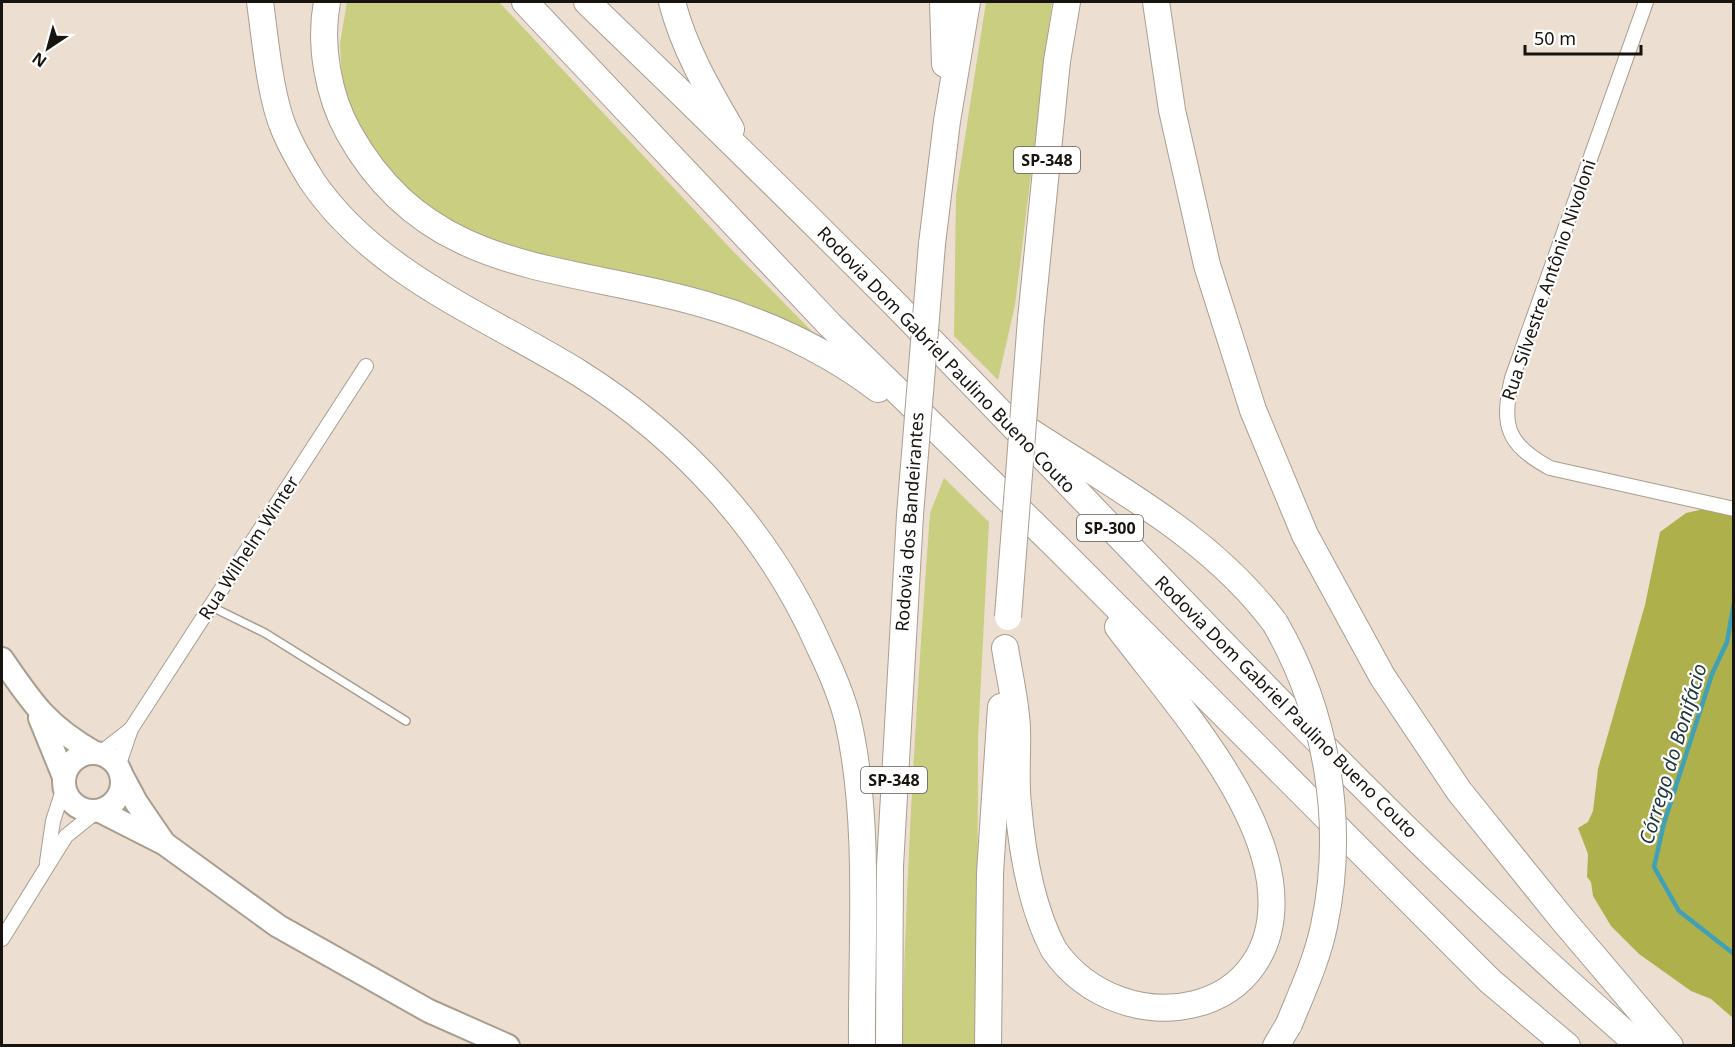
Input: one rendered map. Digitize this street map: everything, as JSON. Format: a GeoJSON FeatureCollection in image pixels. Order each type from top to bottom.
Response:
{"type":"FeatureCollection","features":[{"type":"Feature","properties":{"kind":"highway"},"geometry":{"type":"LineString","coordinates":[[260,2],[270,69],[283,128],[311,180],[332,208],[400,267],[443,297],[579,373],[623,403],[676,447],[720,490],[768,553],[807,618],[830,668],[848,719],[859,791],[862,1046]]}},
{"type":"Feature","properties":{"kind":"highway"},"geometry":{"type":"LineString","coordinates":[[327,2],[326,51],[334,98],[343,123],[365,162],[390,192],[426,221],[473,245],[516,262],[570,276],[697,302],[752,320],[805,343],[858,374],[964,455]]}},
{"type":"Feature","properties":{"kind":"highway","name":"SP-300"},"geometry":{"type":"LineString","coordinates":[[525,2],[830,325],[1058,548],[1490,981],[1567,1046]]}},
{"type":"Feature","properties":{"kind":"highway","name":"Rodovia Dom Gabriel Paulino Bueno Couto"},"geometry":{"type":"LineString","coordinates":[[587,2],[746,155],[1248,670],[1442,864],[1641,1046]]}},
{"type":"Feature","properties":{"kind":"highway"},"geometry":{"type":"LineString","coordinates":[[672,2],[678,26],[697,71],[746,155]]}},
{"type":"Feature","properties":{"kind":"highway"},"geometry":{"type":"LineString","coordinates":[[943,2],[947,122]]}},
{"type":"Feature","properties":{"kind":"highway","name":"Rodovia dos Bandeirantes"},"geometry":{"type":"LineString","coordinates":[[889,1046],[890,866],[910,515],[932,244],[947,122],[967,2]]}},
{"type":"Feature","properties":{"kind":"highway","name":"SP-348"},"geometry":{"type":"LineString","coordinates":[[988,1046],[990,873],[1005,648],[1031,319],[1057,62],[1067,2]]}},
{"type":"Feature","properties":{"kind":"highway"},"geometry":{"type":"LineString","coordinates":[[1156,2],[1172,110],[1207,265],[1253,410],[1305,535],[1382,676],[1460,791],[1563,920],[1670,1046]]}},
{"type":"Feature","properties":{"kind":"highway"},"geometry":{"type":"LineString","coordinates":[[989,403],[1160,515],[1206,548],[1247,587],[1275,623],[1289,647],[1309,694],[1324,751],[1331,801],[1330,889],[1324,928],[1309,978],[1282,1035]]}},
{"type":"Feature","properties":{"kind":"highway"},"geometry":{"type":"LineString","coordinates":[[1005,648],[1017,725],[1017,803],[1026,860],[1038,913],[1055,951],[1078,983],[1101,1004],[1132,1017],[1159,1022],[1175,1022],[1214,1006],[1234,993],[1249,975],[1265,945],[1272,905],[1269,880],[1259,838],[1233,785],[1187,718],[1058,548]]}},
{"type":"Feature","properties":{"kind":"main road"},"geometry":{"type":"LineString","coordinates":[[2,658],[38,711],[68,738],[119,769],[136,802],[165,844]]}},
{"type":"Feature","properties":{"kind":"main road"},"geometry":{"type":"LineString","coordinates":[[38,711],[75,806],[85,811],[98,811],[165,844],[278,926],[429,1011],[508,1046]]}},
{"type":"Feature","properties":{"kind":"main road"},"geometry":{"type":"LineString","coordinates":[[64,782],[75,759],[97,754]]}},
{"type":"Feature","properties":{"kind":"main road"},"geometry":{"type":"LineString","coordinates":[[98,811],[117,800],[121,791],[119,769]]}},
{"type":"Feature","properties":{"kind":"street","name":"Rua Silvestre Antônio Nivoloni"},"geometry":{"type":"LineString","coordinates":[[1646,2],[1512,378],[1505,408],[1515,441],[1524,453],[1550,468],[1734,509]]}},
{"type":"Feature","properties":{"kind":"street","name":"Rua Wilhelm Winter"},"geometry":{"type":"LineString","coordinates":[[119,769],[131,729],[366,366]]}},
{"type":"Feature","properties":{"kind":"street","name":"Rua Wilhelm Winter"},"geometry":{"type":"LineString","coordinates":[[97,754],[131,729]]}},
{"type":"Feature","properties":{"kind":"street"},"geometry":{"type":"LineString","coordinates":[[46,867],[53,821],[64,782]]}},
{"type":"Feature","properties":{"kind":"street"},"geometry":{"type":"LineString","coordinates":[[2,939],[66,836],[98,811]]}},
{"type":"Feature","properties":{"kind":"lane"},"geometry":{"type":"LineString","coordinates":[[212,607],[265,633],[406,721]]}},
{"type":"Feature","properties":{"kind":"green space"},"geometry":{"type":"Polygon","coordinates":[[[347,2],[499,2],[731,249],[838,358],[545,265],[415,209],[343,102],[340,43],[347,2]]]}},
{"type":"Feature","properties":{"kind":"green space"},"geometry":{"type":"Polygon","coordinates":[[[986,2],[1052,2],[1015,305],[998,380],[954,336],[956,195],[986,2]]]}},
{"type":"Feature","properties":{"kind":"green space"},"geometry":{"type":"Polygon","coordinates":[[[944,478],[989,522],[978,739],[977,1045],[902,1046],[906,913],[930,513],[944,478]]]}},
{"type":"Feature","properties":{"kind":"shaded area"},"geometry":{"type":"Polygon","coordinates":[[[1713,507],[1733,513],[1733,1018],[1711,999],[1691,991],[1639,954],[1611,926],[1593,896],[1591,882],[1587,877],[1588,854],[1578,828],[1588,822],[1593,811],[1598,769],[1645,605],[1660,532],[1686,513],[1713,507]]]}},
{"type":"Feature","properties":{"kind":"waterway","name":"Córrego do Bonifácio"},"geometry":{"type":"LineString","coordinates":[[1734,603],[1727,642],[1712,674],[1664,823],[1654,867],[1679,911],[1734,954]]}}]}
